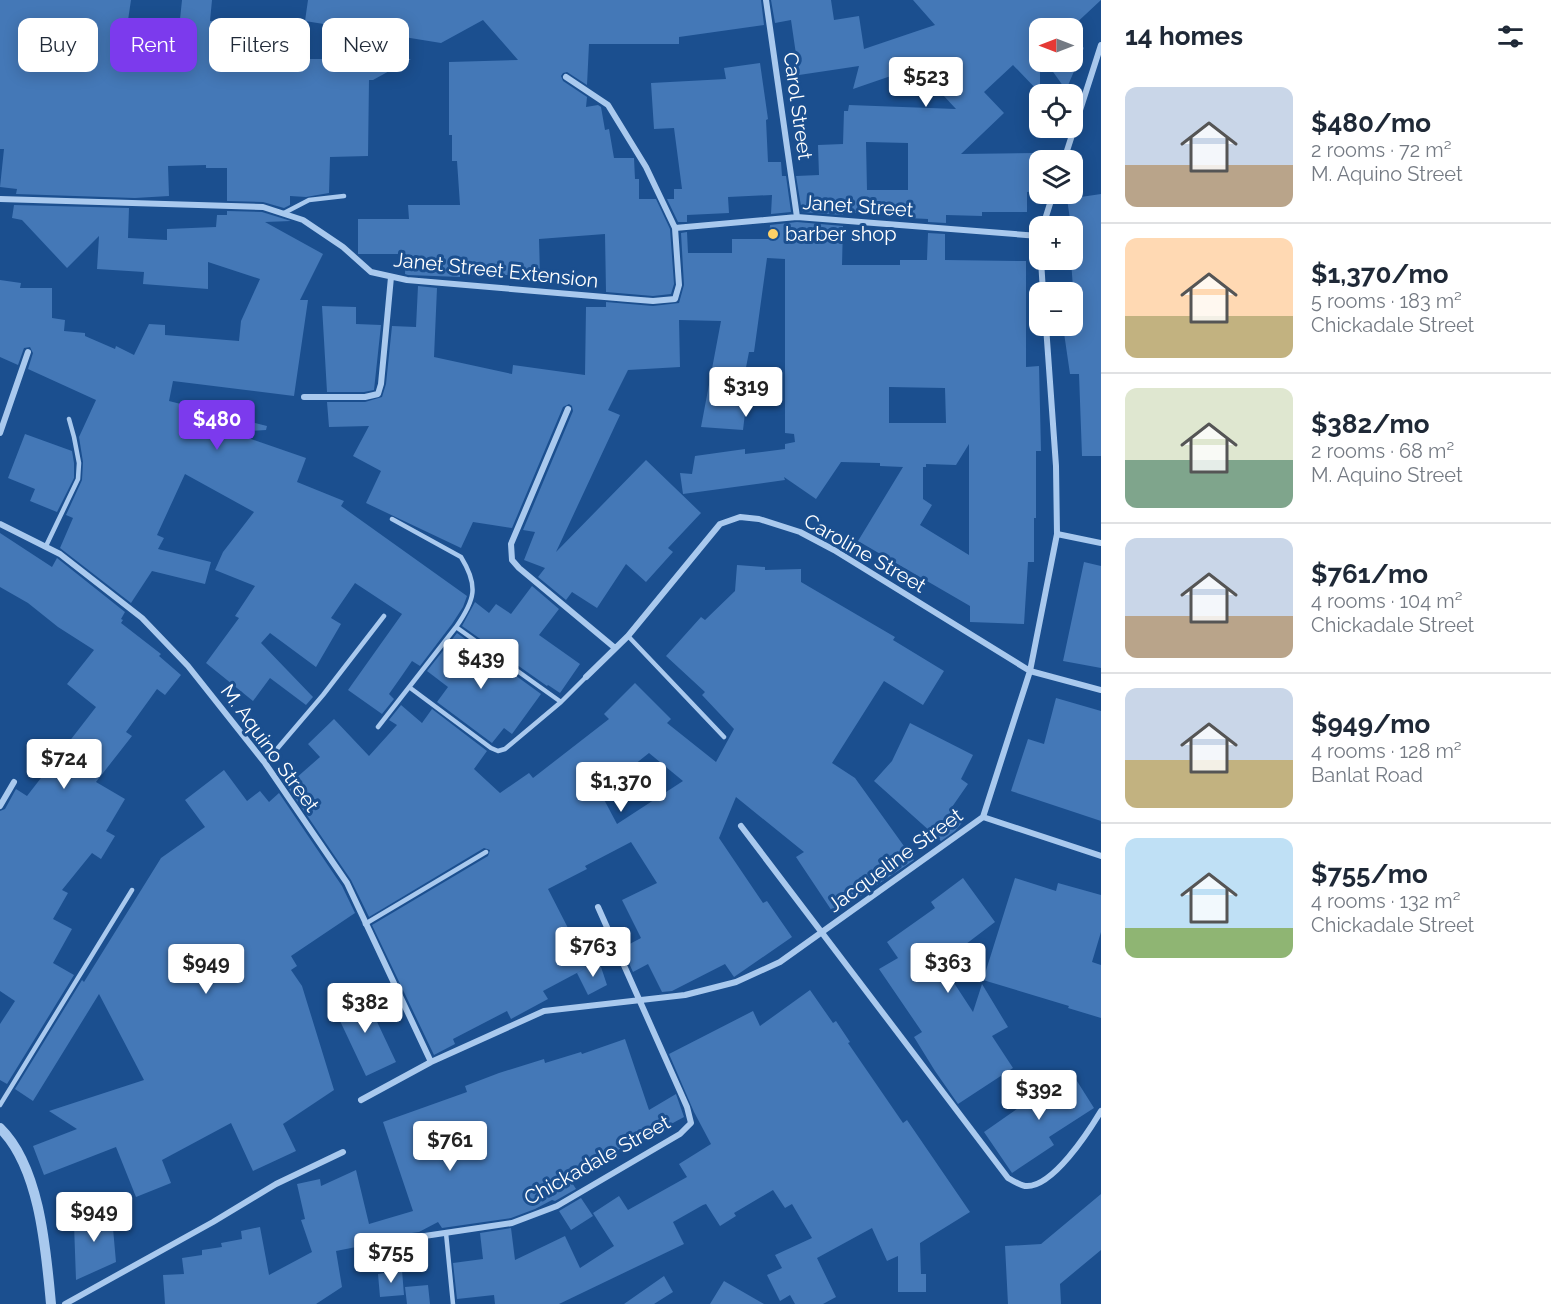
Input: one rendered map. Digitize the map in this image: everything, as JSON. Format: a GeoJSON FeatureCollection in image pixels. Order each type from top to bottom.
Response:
{"type":"FeatureCollection","features":[{"type":"Feature","properties":{"kind":"street","name":"Carol Street"},"geometry":{"type":"LineString","coordinates":[[766,0],[797,217]]}},
{"type":"Feature","properties":{"kind":"street"},"geometry":{"type":"LineString","coordinates":[[1067,150],[1101,45]]}},
{"type":"Feature","properties":{"kind":"street","name":"Janet Street Extension"},"geometry":{"type":"LineString","coordinates":[[0,199],[263,207],[303,220],[343,248],[371,272],[407,280],[653,301],[675,299],[679,285],[675,228],[646,167],[608,105],[566,77]]}},
{"type":"Feature","properties":{"kind":"street","name":"Janet Street"},"geometry":{"type":"LineString","coordinates":[[675,228],[797,217],[1029,236]]}},
{"type":"Feature","properties":{"kind":"street"},"geometry":{"type":"LineString","coordinates":[[304,397],[365,397],[378,394],[381,384],[391,276]]}},
{"type":"Feature","properties":{"kind":"street","name":"Jacqueline Street"},"geometry":{"type":"LineString","coordinates":[[361,1100],[431,1062],[544,1011],[685,995],[736,982],[780,962],[983,817],[1030,671],[1057,534],[1056,466],[1047,336]]}},
{"type":"Feature","properties":{"kind":"street"},"geometry":{"type":"LineString","coordinates":[[0,433],[28,352]]}},
{"type":"Feature","properties":{"kind":"street"},"geometry":{"type":"LineString","coordinates":[[568,409],[511,544],[512,560],[615,648]]}},
{"type":"Feature","properties":{"kind":"street","name":"Caroline Street"},"geometry":{"type":"LineString","coordinates":[[586,677],[628,636],[720,524],[740,517],[759,519],[800,532],[834,550],[1030,671],[1101,690]]}},
{"type":"Feature","properties":{"kind":"street","name":"M. Aquino Street"},"geometry":{"type":"LineString","coordinates":[[0,524],[60,554],[142,618],[188,666],[265,763],[347,883],[431,1062]]}},
{"type":"Feature","properties":{"kind":"street"},"geometry":{"type":"LineString","coordinates":[[1057,534],[1101,543]]}},
{"type":"Feature","properties":{"kind":"street"},"geometry":{"type":"LineString","coordinates":[[0,806],[14,782]]}},
{"type":"Feature","properties":{"kind":"street"},"geometry":{"type":"LineString","coordinates":[[983,817],[1101,856]]}},
{"type":"Feature","properties":{"kind":"street"},"geometry":{"type":"LineString","coordinates":[[741,826],[1008,1178],[1024,1186],[1038,1185],[1065,1162],[1087,1134],[1101,1111]]}},
{"type":"Feature","properties":{"kind":"street","name":"Chickadale Street"},"geometry":{"type":"LineString","coordinates":[[391,1241],[512,1223],[557,1206],[680,1134],[691,1124],[687,1107],[598,908]]}},
{"type":"Feature","properties":{"kind":"street"},"geometry":{"type":"LineString","coordinates":[[0,1128],[20,1155],[32,1187],[41,1230],[51,1304]]}},
{"type":"Feature","properties":{"kind":"street"},"geometry":{"type":"LineString","coordinates":[[65,1304],[213,1222],[276,1184],[343,1152]]}},
{"type":"Feature","properties":{"kind":"lane"},"geometry":{"type":"LineString","coordinates":[[284,213],[309,200],[344,196]]}},
{"type":"Feature","properties":{"kind":"lane"},"geometry":{"type":"LineString","coordinates":[[46,546],[78,479],[79,463],[69,419]]}},
{"type":"Feature","properties":{"kind":"lane"},"geometry":{"type":"LineString","coordinates":[[378,728],[456,627],[467,611],[472,597],[471,575],[461,557],[392,519]]}},
{"type":"Feature","properties":{"kind":"lane"},"geometry":{"type":"LineString","coordinates":[[265,763],[384,616]]}},
{"type":"Feature","properties":{"kind":"lane"},"geometry":{"type":"LineString","coordinates":[[456,627],[561,702]]}},
{"type":"Feature","properties":{"kind":"lane"},"geometry":{"type":"LineString","coordinates":[[628,636],[724,737]]}},
{"type":"Feature","properties":{"kind":"lane"},"geometry":{"type":"LineString","coordinates":[[409,687],[490,748],[498,751],[506,749],[561,702],[586,677]]}},
{"type":"Feature","properties":{"kind":"lane"},"geometry":{"type":"LineString","coordinates":[[365,924],[486,852]]}},
{"type":"Feature","properties":{"kind":"lane"},"geometry":{"type":"LineString","coordinates":[[0,1105],[132,890]]}},
{"type":"Feature","properties":{"kind":"lane"},"geometry":{"type":"LineString","coordinates":[[446,1233],[453,1304]]}},
{"type":"Feature","properties":{"kind":"building"},"geometry":{"type":"Polygon","coordinates":[[[0,0],[131,0],[128,18],[110,18],[110,72],[197,72],[197,18],[180,18],[182,0],[212,0],[209,18],[209,72],[310,72],[310,59],[322,59],[322,72],[387,72],[369,80],[368,156],[330,157],[329,193],[306,197],[290,196],[290,205],[284,208],[263,202],[227,201],[227,168],[206,168],[206,165],[168,166],[169,196],[135,198],[16,194],[17,189],[0,187],[4,149],[0,149],[0,0]]]}},
{"type":"Feature","properties":{"kind":"building"},"geometry":{"type":"Polygon","coordinates":[[[308,0],[761,0],[764,25],[679,37],[679,44],[589,44],[587,85],[567,72],[561,76],[563,81],[587,97],[586,107],[598,105],[601,107],[605,130],[609,129],[614,158],[634,158],[635,179],[639,179],[639,199],[656,199],[670,229],[674,284],[671,294],[653,296],[606,292],[605,234],[539,239],[540,275],[460,275],[460,277],[408,275],[405,274],[406,254],[358,254],[358,219],[409,219],[408,205],[460,205],[457,161],[452,161],[452,135],[449,135],[449,62],[518,60],[483,20],[441,43],[409,38],[409,18],[322,18],[322,24],[310,22],[310,18],[305,18],[308,0]]]}},
{"type":"Feature","properties":{"kind":"building"},"geometry":{"type":"Polygon","coordinates":[[[771,0],[831,0],[834,20],[859,16],[864,49],[935,25],[913,0],[1101,0],[1082,18],[1029,18],[1029,72],[1040,72],[1040,84],[1031,84],[1013,65],[984,92],[1004,113],[961,154],[1029,153],[1027,212],[982,212],[982,216],[946,215],[946,223],[908,218],[908,213],[843,213],[843,215],[802,212],[796,176],[819,175],[818,145],[843,144],[844,111],[848,111],[849,105],[956,109],[917,67],[853,89],[859,66],[799,75],[791,20],[775,23],[771,0]],[[866,142],[867,190],[908,190],[908,143],[866,142]]]}},
{"type":"Feature","properties":{"kind":"building"},"geometry":{"type":"Polygon","coordinates":[[[760,63],[768,119],[766,120],[768,162],[781,162],[782,176],[786,176],[791,212],[771,214],[772,195],[728,197],[729,213],[687,215],[687,222],[678,222],[667,199],[674,199],[674,189],[682,189],[674,128],[654,129],[651,83],[726,79],[724,68],[760,63]]]}},
{"type":"Feature","properties":{"kind":"building"},"geometry":{"type":"Polygon","coordinates":[[[1053,72],[1074,72],[1069,84],[1062,84],[1053,72]]]}},
{"type":"Feature","properties":{"kind":"building"},"geometry":{"type":"Polygon","coordinates":[[[1101,194],[1101,456],[1082,456],[1079,374],[1070,374],[1064,336],[1083,336],[1083,282],[1073,282],[1072,270],[1083,270],[1083,216],[1070,216],[1068,204],[1083,204],[1083,197],[1101,194]]]}},
{"type":"Feature","properties":{"kind":"building"},"geometry":{"type":"Polygon","coordinates":[[[14,205],[129,208],[128,238],[167,240],[167,229],[216,227],[217,215],[227,215],[227,211],[262,212],[291,221],[265,222],[323,254],[300,300],[308,300],[294,396],[173,381],[169,401],[267,426],[266,430],[231,432],[306,458],[297,482],[344,501],[341,506],[467,596],[452,624],[420,666],[412,661],[389,694],[394,699],[382,714],[348,690],[402,614],[355,583],[331,618],[341,624],[316,667],[270,633],[261,643],[313,697],[306,705],[270,678],[253,701],[206,663],[239,618],[235,616],[255,586],[215,570],[223,552],[254,512],[185,474],[157,535],[164,538],[158,549],[211,562],[205,584],[152,571],[131,603],[60,548],[73,518],[66,515],[82,480],[83,462],[79,437],[96,400],[28,369],[33,353],[30,347],[24,348],[18,365],[0,357],[0,280],[21,283],[20,288],[52,288],[52,318],[65,320],[64,331],[85,333],[85,336],[115,349],[116,346],[134,355],[149,324],[165,325],[165,335],[239,341],[241,321],[260,279],[208,262],[208,289],[143,284],[144,272],[97,269],[99,236],[67,268],[22,220],[12,218],[14,205]]]}},
{"type":"Feature","properties":{"kind":"building"},"geometry":{"type":"Polygon","coordinates":[[[797,222],[843,226],[842,265],[900,265],[900,260],[927,260],[928,233],[945,234],[945,260],[1026,261],[1026,367],[1039,366],[1041,451],[1036,451],[1034,562],[1028,562],[1024,624],[970,622],[970,606],[858,541],[903,467],[880,466],[880,463],[841,462],[816,499],[784,477],[785,480],[683,494],[680,473],[692,474],[695,456],[745,449],[745,454],[785,449],[785,444],[795,442],[794,434],[785,433],[785,259],[767,258],[754,352],[749,352],[742,388],[748,388],[743,430],[701,427],[721,321],[679,320],[680,367],[628,370],[608,410],[620,415],[556,552],[646,460],[701,513],[668,548],[673,552],[646,582],[626,564],[597,608],[572,592],[566,600],[538,577],[545,568],[524,560],[535,532],[523,530],[573,411],[569,404],[563,407],[512,528],[473,522],[461,548],[366,503],[381,471],[353,456],[369,426],[329,427],[327,402],[365,402],[382,397],[386,384],[392,326],[416,327],[418,286],[437,288],[434,357],[512,374],[513,365],[585,375],[586,307],[606,307],[606,302],[653,306],[679,303],[684,285],[681,233],[687,232],[688,253],[732,253],[732,239],[769,239],[770,225],[797,222]],[[889,387],[889,423],[946,423],[945,388],[889,387]],[[969,444],[956,465],[926,464],[926,467],[923,467],[923,499],[932,505],[920,525],[969,555],[969,444]]]}},
{"type":"Feature","properties":{"kind":"building"},"geometry":{"type":"Polygon","coordinates":[[[322,306],[356,307],[356,324],[381,325],[374,390],[327,392],[322,306]]]}},
{"type":"Feature","properties":{"kind":"building"},"geometry":{"type":"Polygon","coordinates":[[[25,434],[72,451],[74,478],[57,512],[30,501],[35,489],[8,478],[25,434]]]}},
{"type":"Feature","properties":{"kind":"building"},"geometry":{"type":"Polygon","coordinates":[[[0,533],[52,567],[57,558],[125,612],[121,623],[161,654],[159,656],[181,675],[165,695],[157,689],[126,732],[132,736],[96,782],[125,799],[106,831],[115,836],[101,859],[92,853],[62,890],[68,893],[53,919],[72,929],[53,963],[74,975],[7,1084],[0,1080],[0,1024],[15,1001],[0,991],[0,811],[5,809],[16,789],[27,796],[96,707],[67,684],[94,650],[58,627],[28,603],[0,587],[0,533]]]}},
{"type":"Feature","properties":{"kind":"building"},"geometry":{"type":"Polygon","coordinates":[[[1084,562],[1101,566],[1101,668],[1063,661],[1084,562]]]}},
{"type":"Feature","properties":{"kind":"building"},"geometry":{"type":"Polygon","coordinates":[[[737,565],[765,567],[765,570],[801,569],[801,582],[895,637],[893,640],[944,671],[923,705],[884,681],[832,763],[855,778],[914,860],[834,914],[796,857],[804,852],[736,797],[719,838],[763,903],[767,901],[792,937],[734,977],[725,964],[672,991],[662,992],[648,964],[633,972],[622,948],[641,938],[622,900],[657,883],[631,842],[585,866],[587,869],[548,889],[588,967],[543,991],[548,999],[511,1019],[507,1011],[453,1039],[455,1044],[434,1055],[372,925],[488,856],[490,850],[484,848],[369,917],[351,880],[287,786],[320,757],[308,744],[334,719],[369,756],[397,725],[389,720],[401,705],[422,723],[432,709],[487,751],[474,769],[500,793],[529,773],[533,778],[609,719],[604,714],[635,683],[671,719],[667,723],[716,762],[734,729],[702,695],[705,692],[666,656],[701,617],[705,620],[735,591],[737,565]],[[649,753],[600,792],[617,824],[683,781],[649,753]]]}},
{"type":"Feature","properties":{"kind":"building"},"geometry":{"type":"Polygon","coordinates":[[[532,586],[559,609],[539,635],[580,664],[560,693],[462,626],[475,602],[489,613],[496,604],[511,614],[532,586]]]}},
{"type":"Feature","properties":{"kind":"building"},"geometry":{"type":"Polygon","coordinates":[[[457,633],[541,694],[512,734],[504,728],[492,743],[437,702],[448,687],[427,671],[457,633]]]}},
{"type":"Feature","properties":{"kind":"building"},"geometry":{"type":"Polygon","coordinates":[[[1056,698],[1101,711],[1101,821],[1011,791],[1028,739],[1044,744],[1056,698]]]}},
{"type":"Feature","properties":{"kind":"building"},"geometry":{"type":"Polygon","coordinates":[[[910,723],[973,755],[961,779],[968,784],[952,807],[965,819],[955,831],[941,841],[874,781],[892,761],[910,723]]]}},
{"type":"Feature","properties":{"kind":"building"},"geometry":{"type":"Polygon","coordinates":[[[224,770],[247,801],[260,791],[269,802],[279,793],[342,886],[355,913],[291,956],[297,966],[291,970],[302,986],[334,1090],[283,1124],[296,1151],[253,1171],[231,1123],[162,1160],[171,1183],[136,1197],[116,1147],[44,1175],[33,1146],[77,1129],[49,1111],[144,1080],[99,994],[33,1101],[15,1089],[161,858],[205,827],[185,800],[224,770]]]}},
{"type":"Feature","properties":{"kind":"building"},"geometry":{"type":"Polygon","coordinates":[[[963,878],[995,922],[941,963],[973,1012],[982,984],[1008,1027],[992,1036],[1013,1068],[958,1104],[914,1037],[922,1032],[879,969],[898,958],[887,942],[935,908],[931,902],[963,878]]]}},
{"type":"Feature","properties":{"kind":"building"},"geometry":{"type":"Polygon","coordinates":[[[1015,878],[1056,891],[1058,883],[1101,895],[1101,932],[1092,962],[1101,965],[1101,1018],[983,980],[1015,878]]]}},
{"type":"Feature","properties":{"kind":"building"},"geometry":{"type":"Polygon","coordinates":[[[599,961],[607,985],[588,995],[577,973],[599,961]]]}},
{"type":"Feature","properties":{"kind":"building"},"geometry":{"type":"Polygon","coordinates":[[[810,990],[833,1023],[836,1021],[850,1042],[848,1043],[903,1123],[907,1120],[970,1212],[920,1243],[921,1274],[926,1274],[926,1292],[898,1292],[898,1256],[887,1261],[872,1228],[817,1258],[836,1297],[823,1304],[795,1304],[790,1295],[780,1301],[767,1275],[782,1268],[775,1255],[812,1238],[792,1204],[785,1208],[773,1190],[734,1213],[736,1216],[720,1226],[706,1204],[703,1205],[673,1222],[684,1244],[559,1304],[495,1304],[494,1295],[457,1299],[453,1263],[483,1259],[480,1233],[511,1228],[515,1260],[565,1236],[580,1268],[614,1246],[593,1213],[619,1196],[628,1210],[687,1177],[679,1164],[711,1144],[694,1112],[669,1054],[753,1011],[760,1026],[810,990]]]}},
{"type":"Feature","properties":{"kind":"building"},"geometry":{"type":"Polygon","coordinates":[[[363,992],[396,1062],[366,1076],[333,1006],[363,992]]]}},
{"type":"Feature","properties":{"kind":"building"},"geometry":{"type":"Polygon","coordinates":[[[625,1039],[649,1110],[676,1094],[684,1117],[660,1130],[658,1127],[569,1178],[576,1189],[555,1201],[552,1200],[511,1218],[442,1228],[438,1222],[419,1232],[390,1236],[386,1241],[336,1251],[342,1287],[316,1304],[165,1304],[163,1275],[184,1274],[182,1258],[202,1255],[202,1250],[222,1247],[221,1243],[242,1239],[241,1231],[260,1227],[269,1275],[312,1252],[301,1220],[305,1219],[297,1184],[320,1179],[321,1186],[356,1170],[369,1224],[413,1211],[383,1122],[467,1092],[465,1086],[499,1073],[544,1059],[545,1063],[581,1052],[582,1054],[625,1039]]]}},
{"type":"Feature","properties":{"kind":"building"},"geometry":{"type":"Polygon","coordinates":[[[1070,1070],[1094,1108],[1049,1137],[1054,1145],[1012,1173],[984,1132],[1030,1100],[1028,1097],[1070,1070]]]}},
{"type":"Feature","properties":{"kind":"building"},"geometry":{"type":"Polygon","coordinates":[[[1101,1194],[1101,1250],[1060,1284],[1061,1304],[1008,1304],[1005,1246],[1041,1244],[1101,1194]]]}},
{"type":"Feature","properties":{"kind":"building"},"geometry":{"type":"Polygon","coordinates":[[[581,1198],[593,1216],[571,1230],[559,1211],[581,1198]]]}},
{"type":"Feature","properties":{"kind":"building"},"geometry":{"type":"Polygon","coordinates":[[[111,1206],[116,1262],[76,1280],[74,1224],[111,1206]]]}},
{"type":"Feature","properties":{"kind":"building"},"geometry":{"type":"Polygon","coordinates":[[[402,1270],[404,1295],[380,1297],[378,1274],[402,1270]]]}},
{"type":"Feature","properties":{"kind":"building"},"geometry":{"type":"Polygon","coordinates":[[[664,1276],[673,1292],[654,1304],[624,1304],[664,1276]]]}},
{"type":"Feature","properties":{"kind":"building"},"geometry":{"type":"Polygon","coordinates":[[[724,1281],[764,1304],[710,1304],[724,1281]]]}},
{"type":"Feature","properties":{"kind":"building"},"geometry":{"type":"Polygon","coordinates":[[[428,1285],[430,1304],[407,1304],[405,1287],[428,1285]]]}},
{"type":"Feature","properties":{"kind":"place","name":"barber shop"},"geometry":{"type":"Point","coordinates":[773,234]}}]}
